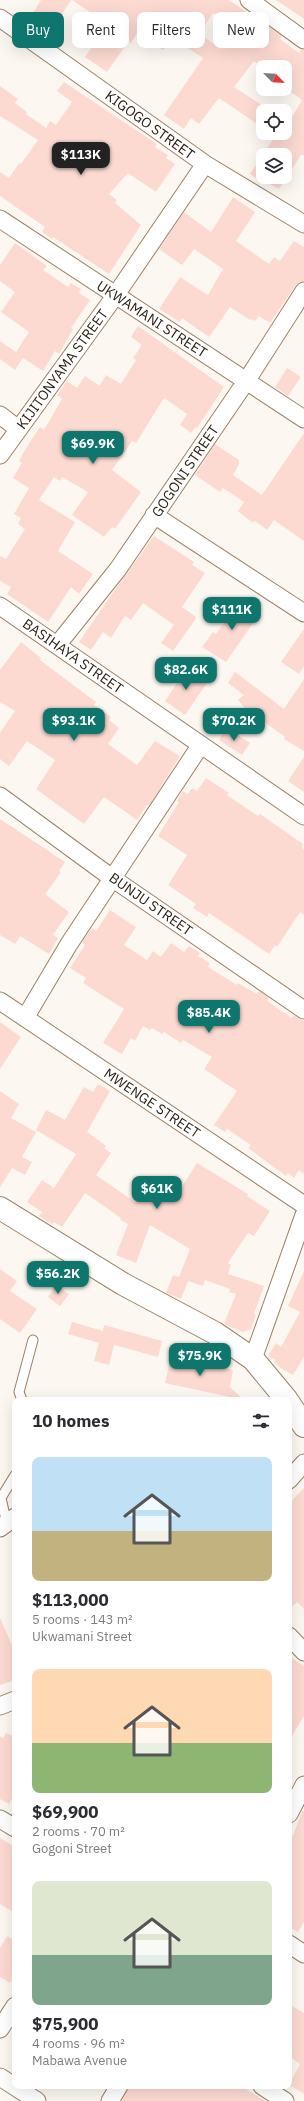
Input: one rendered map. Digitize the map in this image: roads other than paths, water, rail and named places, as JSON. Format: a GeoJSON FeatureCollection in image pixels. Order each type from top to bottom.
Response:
{"type":"FeatureCollection","features":[{"type":"Feature","properties":{"kind":"street"},"geometry":{"type":"LineString","coordinates":[[249,0],[304,40]]}},
{"type":"Feature","properties":{"kind":"street","name":"KIGOGO STREET"},"geometry":{"type":"LineString","coordinates":[[0,18],[205,164],[304,224]]}},
{"type":"Feature","properties":{"kind":"street","name":"KIJITONYAMA STREET"},"geometry":{"type":"LineString","coordinates":[[0,455],[115,296],[205,164]]}},
{"type":"Feature","properties":{"kind":"street","name":"UKWAMANI STREET"},"geometry":{"type":"LineString","coordinates":[[0,219],[115,296],[247,380],[304,419]]}},
{"type":"Feature","properties":{"kind":"street","name":"GOGONI STREET"},"geometry":{"type":"LineString","coordinates":[[58,644],[118,569],[247,380],[304,291]]}},
{"type":"Feature","properties":{"kind":"street"},"geometry":{"type":"LineString","coordinates":[[0,415],[18,429]]}},
{"type":"Feature","properties":{"kind":"street"},"geometry":{"type":"LineString","coordinates":[[154,516],[304,613]]}},
{"type":"Feature","properties":{"kind":"street","name":"BASIHAYA STREET"},"geometry":{"type":"LineString","coordinates":[[0,606],[58,644],[200,746],[304,816]]}},
{"type":"Feature","properties":{"kind":"street"},"geometry":{"type":"LineString","coordinates":[[25,1018],[69,944],[200,746]]}},
{"type":"Feature","properties":{"kind":"street","name":"BUNJU STREET"},"geometry":{"type":"LineString","coordinates":[[0,796],[112,878],[304,1010]]}},
{"type":"Feature","properties":{"kind":"street","name":"MWENGE STREET"},"geometry":{"type":"LineString","coordinates":[[0,1001],[304,1205]]}},
{"type":"Feature","properties":{"kind":"street"},"geometry":{"type":"LineString","coordinates":[[0,1208],[123,1284],[215,1333],[252,1359],[284,1397]]}},
{"type":"Feature","properties":{"kind":"street"},"geometry":{"type":"LineString","coordinates":[[252,1359],[304,1215]]}},
{"type":"Feature","properties":{"kind":"street"},"geometry":{"type":"LineString","coordinates":[[292,1408],[304,1426]]}},
{"type":"Feature","properties":{"kind":"street"},"geometry":{"type":"LineString","coordinates":[[292,1477],[304,1463]]}},
{"type":"Feature","properties":{"kind":"street"},"geometry":{"type":"LineString","coordinates":[[292,1639],[304,1652]]}},
{"type":"Feature","properties":{"kind":"street"},"geometry":{"type":"LineString","coordinates":[[0,1706],[12,1701]]}},
{"type":"Feature","properties":{"kind":"street"},"geometry":{"type":"LineString","coordinates":[[295,1813],[304,1785]]}},
{"type":"Feature","properties":{"kind":"street"},"geometry":{"type":"LineString","coordinates":[[0,1819],[12,1826]]}},
{"type":"Feature","properties":{"kind":"street"},"geometry":{"type":"LineString","coordinates":[[292,1946],[304,1954]]}},
{"type":"Feature","properties":{"kind":"street"},"geometry":{"type":"LineString","coordinates":[[0,2029],[12,2011]]}},
{"type":"Feature","properties":{"kind":"street"},"geometry":{"type":"LineString","coordinates":[[0,2077],[12,2085]]}},
{"type":"Feature","properties":{"kind":"street"},"geometry":{"type":"LineString","coordinates":[[18,2089],[37,2101]]}},
{"type":"Feature","properties":{"kind":"street"},"geometry":{"type":"LineString","coordinates":[[110,2101],[117,2089]]}},
{"type":"Feature","properties":{"kind":"street"},"geometry":{"type":"LineString","coordinates":[[267,2089],[285,2101]]}},
{"type":"Feature","properties":{"kind":"lane"},"geometry":{"type":"LineString","coordinates":[[21,1397],[19,1392],[33,1340]]}},
{"type":"Feature","properties":{"kind":"lane"},"geometry":{"type":"LineString","coordinates":[[7,1523],[1,1498],[12,1480]]}}]}
